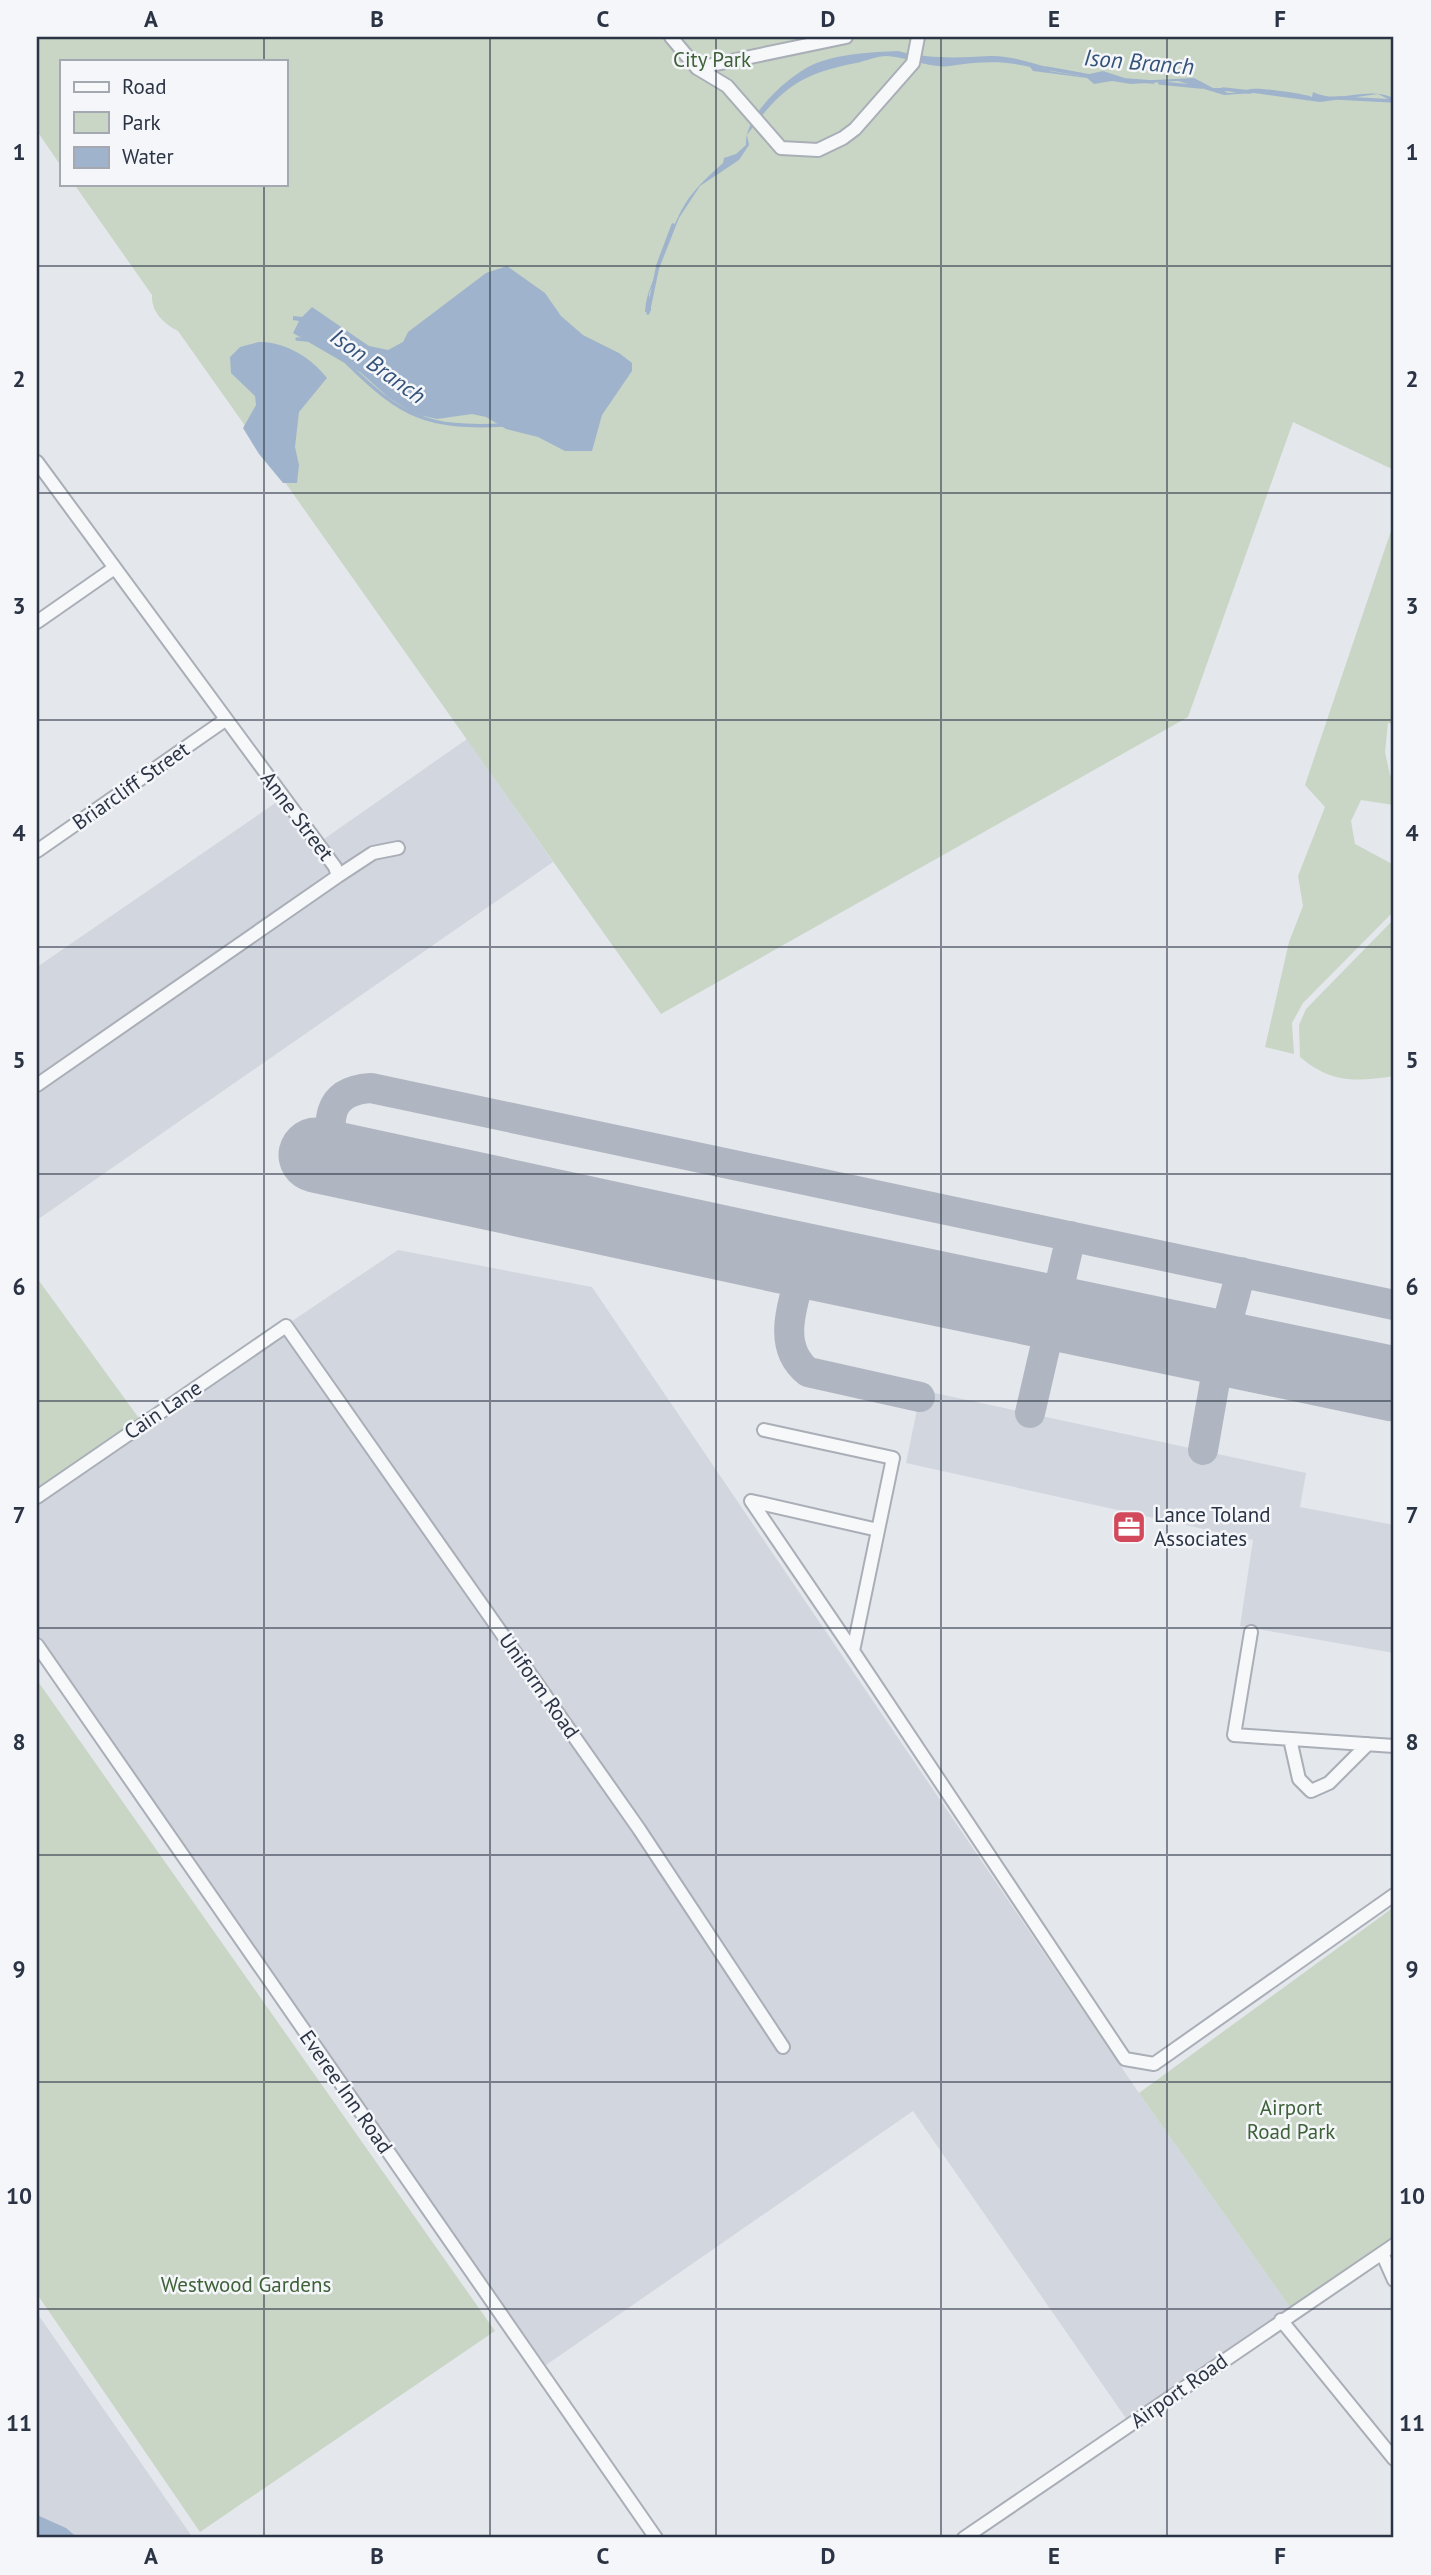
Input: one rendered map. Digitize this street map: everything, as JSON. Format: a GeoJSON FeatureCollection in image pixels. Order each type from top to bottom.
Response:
{"type":"FeatureCollection","features":[{"type":"Feature","properties":{"kind":"street"},"geometry":{"type":"LineString","coordinates":[[671,37],[697,68],[727,86],[781,148],[818,150],[855,129],[913,63],[917,41]]}},
{"type":"Feature","properties":{"kind":"street"},"geometry":{"type":"LineString","coordinates":[[697,68],[846,37]]}},
{"type":"Feature","properties":{"kind":"street","name":"Anne Street"},"geometry":{"type":"LineString","coordinates":[[37,463],[335,867],[338,876],[37,1085]]}},
{"type":"Feature","properties":{"kind":"street"},"geometry":{"type":"LineString","coordinates":[[37,622],[113,569]]}},
{"type":"Feature","properties":{"kind":"street","name":"Briarcliff Street"},"geometry":{"type":"LineString","coordinates":[[37,851],[225,720]]}},
{"type":"Feature","properties":{"kind":"street"},"geometry":{"type":"LineString","coordinates":[[338,876],[373,853],[398,848]]}},
{"type":"Feature","properties":{"kind":"street","name":"Cain Lane"},"geometry":{"type":"LineString","coordinates":[[37,1497],[286,1326],[289,1329]]}},
{"type":"Feature","properties":{"kind":"street","name":"Uniform Road"},"geometry":{"type":"LineString","coordinates":[[289,1329],[639,1829],[783,2047]]}},
{"type":"Feature","properties":{"kind":"street"},"geometry":{"type":"LineString","coordinates":[[764,1430],[894,1458],[853,1651]]}},
{"type":"Feature","properties":{"kind":"street"},"geometry":{"type":"LineString","coordinates":[[878,1530],[751,1501],[1125,2059],[1154,2064],[1394,1895]]}},
{"type":"Feature","properties":{"kind":"street"},"geometry":{"type":"LineString","coordinates":[[1251,1632],[1234,1735],[1394,1746]]}},
{"type":"Feature","properties":{"kind":"street","name":"Everee Inn Road"},"geometry":{"type":"LineString","coordinates":[[37,1645],[656,2538]]}},
{"type":"Feature","properties":{"kind":"street"},"geometry":{"type":"LineString","coordinates":[[1290,1739],[1299,1779],[1311,1791],[1329,1783],[1368,1744]]}},
{"type":"Feature","properties":{"kind":"street","name":"Airport Road"},"geometry":{"type":"LineString","coordinates":[[964,2538],[1394,2245]]}},
{"type":"Feature","properties":{"kind":"street"},"geometry":{"type":"LineString","coordinates":[[1382,2253],[1394,2280]]}},
{"type":"Feature","properties":{"kind":"street"},"geometry":{"type":"LineString","coordinates":[[1281,2320],[1394,2459]]}},
{"type":"Feature","properties":{"kind":"shaded area"},"geometry":{"type":"Polygon","coordinates":[[[467,739],[553,862],[37,1220],[37,967],[290,793],[324,839],[467,739]]]}},
{"type":"Feature","properties":{"kind":"shaded area"},"geometry":{"type":"Polygon","coordinates":[[[398,1250],[592,1287],[1139,2093],[1294,2313],[1132,2427],[913,2111],[546,2365],[37,1648],[37,1492],[398,1250]]]}},
{"type":"Feature","properties":{"kind":"shaded area"},"geometry":{"type":"Polygon","coordinates":[[[921,1390],[1306,1473],[1300,1507],[1394,1525],[1394,1653],[1240,1626],[1253,1540],[906,1463],[921,1390]]]}},
{"type":"Feature","properties":{"kind":"shaded area"},"geometry":{"type":"Polygon","coordinates":[[[37,2313],[193,2538],[59,2538],[37,2524],[37,2313]]]}},
{"type":"Feature","properties":{"kind":"green space","name":"City Park"},"geometry":{"type":"Polygon","coordinates":[[[37,37],[1394,37],[1394,470],[1293,422],[1188,717],[661,1014],[178,331],[159,317],[152,295],[75,186],[287,186],[287,60],[60,60],[60,165],[37,131],[37,37]]]}},
{"type":"Feature","properties":{"kind":"green space"},"geometry":{"type":"Polygon","coordinates":[[[1394,522],[1394,724],[1388,723],[1385,752],[1390,775],[1394,778],[1394,805],[1361,800],[1351,821],[1355,844],[1394,865],[1394,911],[1303,1003],[1292,1023],[1294,1054],[1265,1047],[1289,942],[1303,906],[1298,876],[1325,807],[1305,785],[1394,522]]]}},
{"type":"Feature","properties":{"kind":"green space"},"geometry":{"type":"Polygon","coordinates":[[[1394,919],[1394,1076],[1355,1079],[1322,1072],[1300,1057],[1299,1025],[1306,1009],[1394,919]]]}},
{"type":"Feature","properties":{"kind":"green space"},"geometry":{"type":"Polygon","coordinates":[[[37,1278],[141,1421],[37,1492],[37,1278]]]}},
{"type":"Feature","properties":{"kind":"green space","name":"Westwood Gardens"},"geometry":{"type":"Polygon","coordinates":[[[37,1680],[495,2331],[200,2532],[37,2294],[37,1680]]]}},
{"type":"Feature","properties":{"kind":"green space","name":"Airport Road Park"},"geometry":{"type":"Polygon","coordinates":[[[1394,1907],[1394,2240],[1294,2313],[1139,2093],[1394,1907]]]}},
{"type":"Feature","properties":{"kind":"water"},"geometry":{"type":"Polygon","coordinates":[[[888,51],[943,57],[1004,57],[1047,67],[1050,71],[1080,76],[1103,71],[1134,81],[1194,78],[1213,88],[1226,88],[1225,92],[1229,93],[1255,89],[1312,97],[1313,92],[1333,97],[1373,93],[1384,95],[1394,98],[1394,102],[1378,94],[1320,102],[1254,93],[1224,95],[1178,81],[1131,84],[1112,81],[1094,84],[1087,78],[1033,71],[1030,67],[1010,63],[943,66],[887,56],[836,67],[805,78],[781,95],[747,135],[759,110],[769,99],[791,78],[812,65],[832,58],[888,51]]]}},
{"type":"Feature","properties":{"kind":"water"},"geometry":{"type":"Polygon","coordinates":[[[747,135],[749,145],[739,160],[700,186],[679,218],[649,294],[651,311],[645,312],[647,298],[651,286],[683,207],[698,187],[723,163],[724,158],[736,154],[746,145],[747,135]]]}},
{"type":"Feature","properties":{"kind":"water"},"geometry":{"type":"Polygon","coordinates":[[[507,266],[545,293],[561,316],[583,335],[619,353],[632,363],[632,371],[602,415],[592,451],[565,451],[538,437],[506,429],[486,417],[472,414],[437,419],[414,414],[388,397],[360,372],[293,333],[299,321],[293,320],[293,316],[302,317],[312,307],[369,346],[388,350],[403,342],[408,332],[486,273],[507,266]]]}},
{"type":"Feature","properties":{"kind":"water"},"geometry":{"type":"Polygon","coordinates":[[[259,342],[278,344],[297,352],[327,378],[299,412],[295,447],[299,465],[297,483],[283,483],[259,454],[243,428],[256,405],[255,396],[231,373],[230,357],[240,347],[259,342]]]}},
{"type":"Feature","properties":{"kind":"water"},"geometry":{"type":"Polygon","coordinates":[[[37,2515],[66,2528],[78,2538],[37,2538],[37,2515]]]}},
{"type":"Feature","properties":{"kind":"waterway","name":"Ison Branch"},"geometry":{"type":"LineString","coordinates":[[1046,68],[1090,76]]}},
{"type":"Feature","properties":{"kind":"waterway","name":"Ison Branch"},"geometry":{"type":"LineString","coordinates":[[1126,80],[1153,82]]}},
{"type":"Feature","properties":{"kind":"waterway","name":"Ison Branch"},"geometry":{"type":"LineString","coordinates":[[1160,83],[1201,87]]}},
{"type":"Feature","properties":{"kind":"waterway","name":"Ison Branch"},"geometry":{"type":"LineString","coordinates":[[1223,89],[1250,92]]}},
{"type":"Feature","properties":{"kind":"waterway","name":"Ison Branch"},"geometry":{"type":"LineString","coordinates":[[1338,98],[1394,101]]}},
{"type":"Feature","properties":{"kind":"waterway","name":"Ison Branch"},"geometry":{"type":"LineString","coordinates":[[648,313],[658,265],[673,225]]}},
{"type":"Feature","properties":{"kind":"waterway","name":"Ison Branch"},"geometry":{"type":"LineString","coordinates":[[297,339],[308,340]]}},
{"type":"Feature","properties":{"kind":"waterway","name":"Ison Branch"},"geometry":{"type":"LineString","coordinates":[[347,363],[384,396],[417,416],[455,425],[504,425]]}},
{"type":"Feature","properties":{"kind":"taxiway"},"geometry":{"type":"LineString","coordinates":[[335,1159],[331,1121],[337,1102],[356,1090],[371,1088],[1394,1305]]}},
{"type":"Feature","properties":{"kind":"taxiway"},"geometry":{"type":"LineString","coordinates":[[1030,1413],[1071,1236]]}},
{"type":"Feature","properties":{"kind":"taxiway"},"geometry":{"type":"LineString","coordinates":[[804,1261],[789,1334],[797,1361],[808,1372],[920,1397]]}},
{"type":"Feature","properties":{"kind":"taxiway"},"geometry":{"type":"LineString","coordinates":[[1203,1450],[1221,1347],[1241,1272]]}},
{"type":"Feature","properties":{"kind":"runway"},"geometry":{"type":"LineString","coordinates":[[316,1155],[1394,1384]]}},
{"type":"Feature","properties":{"kind":"place","name":"Lance Toland Associates"},"geometry":{"type":"Point","coordinates":[1129,1527]}}]}
